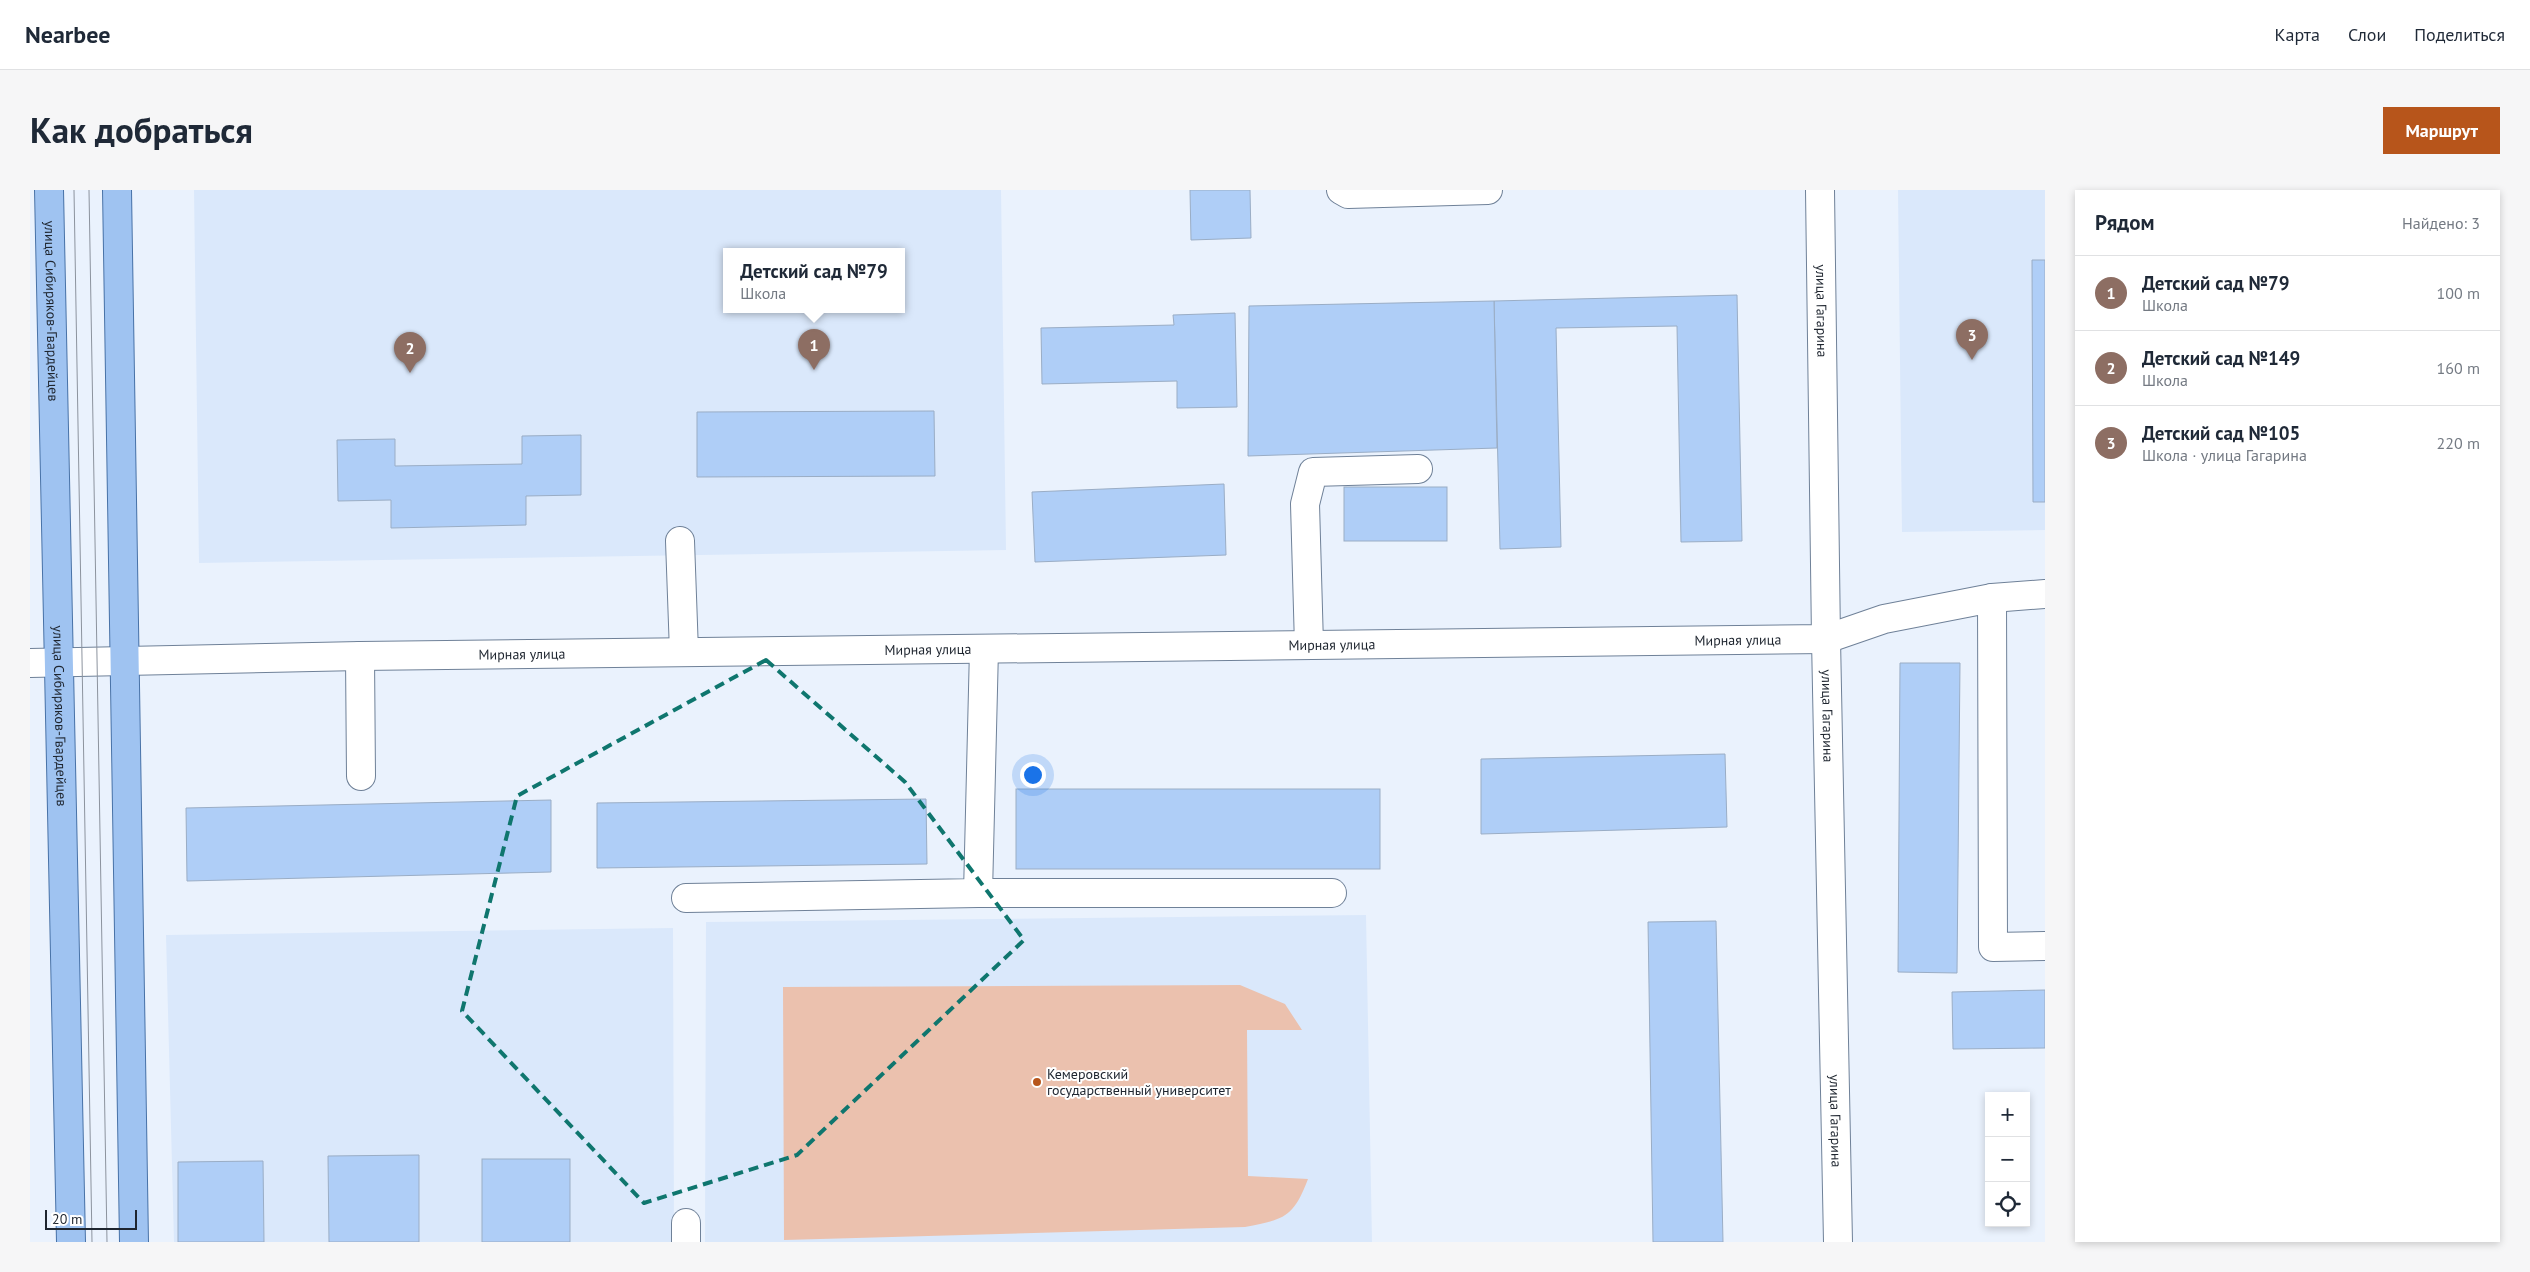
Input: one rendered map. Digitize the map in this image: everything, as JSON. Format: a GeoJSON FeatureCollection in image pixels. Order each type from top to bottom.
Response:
{"type":"FeatureCollection","features":[{"type":"Feature","properties":{"kind":"main road","name":"улица Сибиряков-Гвардейцев"},"geometry":{"type":"LineString","coordinates":[[48,190],[71,1242]]}},
{"type":"Feature","properties":{"kind":"main road"},"geometry":{"type":"LineString","coordinates":[[117,190],[134,1242]]}},
{"type":"Feature","properties":{"kind":"street"},"geometry":{"type":"LineString","coordinates":[[1341,190],[1348,194],[1488,190]]}},
{"type":"Feature","properties":{"kind":"street","name":"улица Гагарина"},"geometry":{"type":"LineString","coordinates":[[1820,190],[1826,639],[1838,1242]]}},
{"type":"Feature","properties":{"kind":"street"},"geometry":{"type":"LineString","coordinates":[[1308,645],[1305,504],[1313,472],[1418,468]]}},
{"type":"Feature","properties":{"kind":"street"},"geometry":{"type":"LineString","coordinates":[[680,541],[684,652]]}},
{"type":"Feature","properties":{"kind":"street","name":"Мирная улица"},"geometry":{"type":"LineString","coordinates":[[30,663],[360,656],[1826,639],[1884,619],[1992,598],[2045,594]]}},
{"type":"Feature","properties":{"kind":"street"},"geometry":{"type":"LineString","coordinates":[[1992,598],[1993,948],[2045,946]]}},
{"type":"Feature","properties":{"kind":"street"},"geometry":{"type":"LineString","coordinates":[[978,893],[984,649]]}},
{"type":"Feature","properties":{"kind":"street"},"geometry":{"type":"LineString","coordinates":[[360,656],[361,776]]}},
{"type":"Feature","properties":{"kind":"street"},"geometry":{"type":"LineString","coordinates":[[686,898],[978,893],[1332,893]]}},
{"type":"Feature","properties":{"kind":"highlighted area"},"geometry":{"type":"Polygon","coordinates":[[[766,660],[905,782],[1024,940],[797,1155],[644,1203],[462,1011],[517,796],[766,660]]]}},
{"type":"Feature","properties":{"kind":"shaded area"},"geometry":{"type":"Polygon","coordinates":[[[194,190],[1001,190],[1006,550],[199,563],[194,190]]]}},
{"type":"Feature","properties":{"kind":"shaded area"},"geometry":{"type":"Polygon","coordinates":[[[1898,190],[2045,190],[2045,530],[1902,532],[1898,190]]]}},
{"type":"Feature","properties":{"kind":"shaded area","name":"Кемеровский государственный университет"},"geometry":{"type":"Polygon","coordinates":[[[1366,915],[1372,1242],[705,1242],[706,922],[1366,915]]]}},
{"type":"Feature","properties":{"kind":"shaded area"},"geometry":{"type":"Polygon","coordinates":[[[673,928],[674,1242],[174,1242],[166,935],[673,928]]]}},
{"type":"Feature","properties":{"kind":"shaded area"},"geometry":{"type":"Polygon","coordinates":[[[1240,985],[1285,1004],[1302,1030],[1247,1030],[1248,1176],[1308,1179],[1303,1192],[1292,1209],[1279,1219],[1245,1227],[784,1240],[783,987],[1240,985]]]}},
{"type":"Feature","properties":{"kind":"building"},"geometry":{"type":"Polygon","coordinates":[[[1190,190],[1250,190],[1251,238],[1191,240],[1190,190]]]}},
{"type":"Feature","properties":{"kind":"building"},"geometry":{"type":"Polygon","coordinates":[[[2032,260],[2045,260],[2045,502],[2033,502],[2032,260]]]}},
{"type":"Feature","properties":{"kind":"building"},"geometry":{"type":"Polygon","coordinates":[[[1737,295],[1742,541],[1681,542],[1677,326],[1556,328],[1561,547],[1500,549],[1494,301],[1737,295]]]}},
{"type":"Feature","properties":{"kind":"building"},"geometry":{"type":"Polygon","coordinates":[[[1494,301],[1497,448],[1248,456],[1249,306],[1494,301]]]}},
{"type":"Feature","properties":{"kind":"building"},"geometry":{"type":"Polygon","coordinates":[[[1235,313],[1237,407],[1177,408],[1177,381],[1042,384],[1041,328],[1174,325],[1173,315],[1235,313]]]}},
{"type":"Feature","properties":{"kind":"building"},"geometry":{"type":"Polygon","coordinates":[[[934,411],[935,476],[697,477],[697,412],[934,411]]]}},
{"type":"Feature","properties":{"kind":"building"},"geometry":{"type":"Polygon","coordinates":[[[581,435],[581,495],[526,496],[526,525],[391,528],[391,500],[338,501],[337,440],[395,439],[395,466],[522,464],[522,436],[581,435]]]}},
{"type":"Feature","properties":{"kind":"building"},"geometry":{"type":"Polygon","coordinates":[[[1224,484],[1226,555],[1035,562],[1032,492],[1224,484]]]}},
{"type":"Feature","properties":{"kind":"building"},"geometry":{"type":"Polygon","coordinates":[[[1344,487],[1447,487],[1447,541],[1344,541],[1344,487]]]}},
{"type":"Feature","properties":{"kind":"building"},"geometry":{"type":"Polygon","coordinates":[[[1900,663],[1960,663],[1957,973],[1898,972],[1900,663]]]}},
{"type":"Feature","properties":{"kind":"building"},"geometry":{"type":"Polygon","coordinates":[[[1725,754],[1727,827],[1481,834],[1481,759],[1725,754]]]}},
{"type":"Feature","properties":{"kind":"building"},"geometry":{"type":"Polygon","coordinates":[[[1016,789],[1380,789],[1380,869],[1016,869],[1016,789]]]}},
{"type":"Feature","properties":{"kind":"building"},"geometry":{"type":"Polygon","coordinates":[[[926,799],[927,864],[597,868],[597,803],[926,799]]]}},
{"type":"Feature","properties":{"kind":"building"},"geometry":{"type":"Polygon","coordinates":[[[551,800],[551,872],[187,881],[186,808],[551,800]]]}},
{"type":"Feature","properties":{"kind":"building"},"geometry":{"type":"Polygon","coordinates":[[[1716,921],[1723,1242],[1653,1242],[1648,922],[1716,921]]]}},
{"type":"Feature","properties":{"kind":"building"},"geometry":{"type":"Polygon","coordinates":[[[2045,990],[2045,1048],[1953,1049],[1952,992],[2045,990]]]}},
{"type":"Feature","properties":{"kind":"building"},"geometry":{"type":"Polygon","coordinates":[[[419,1155],[419,1242],[329,1242],[328,1156],[419,1155]]]}},
{"type":"Feature","properties":{"kind":"building"},"geometry":{"type":"Polygon","coordinates":[[[482,1159],[570,1159],[570,1242],[482,1242],[482,1159]]]}},
{"type":"Feature","properties":{"kind":"building"},"geometry":{"type":"Polygon","coordinates":[[[263,1161],[264,1242],[178,1242],[178,1162],[263,1161]]]}},
{"type":"Feature","properties":{"kind":"tram line"},"geometry":{"type":"LineString","coordinates":[[74,190],[92,1242]]}},
{"type":"Feature","properties":{"kind":"tram line"},"geometry":{"type":"LineString","coordinates":[[89,190],[107,1242]]}},
{"type":"Feature","properties":{"kind":"place","name":"Детский сад №105"},"geometry":{"type":"Point","coordinates":[1972,360]}},
{"type":"Feature","properties":{"kind":"place","name":"Детский сад №79"},"geometry":{"type":"Point","coordinates":[814,370]}},
{"type":"Feature","properties":{"kind":"place","name":"Детский сад №149"},"geometry":{"type":"Point","coordinates":[410,373]}},
{"type":"Feature","properties":{"kind":"place","name":"Кемеровский государственный университет"},"geometry":{"type":"Point","coordinates":[1037,1082]}}]}
